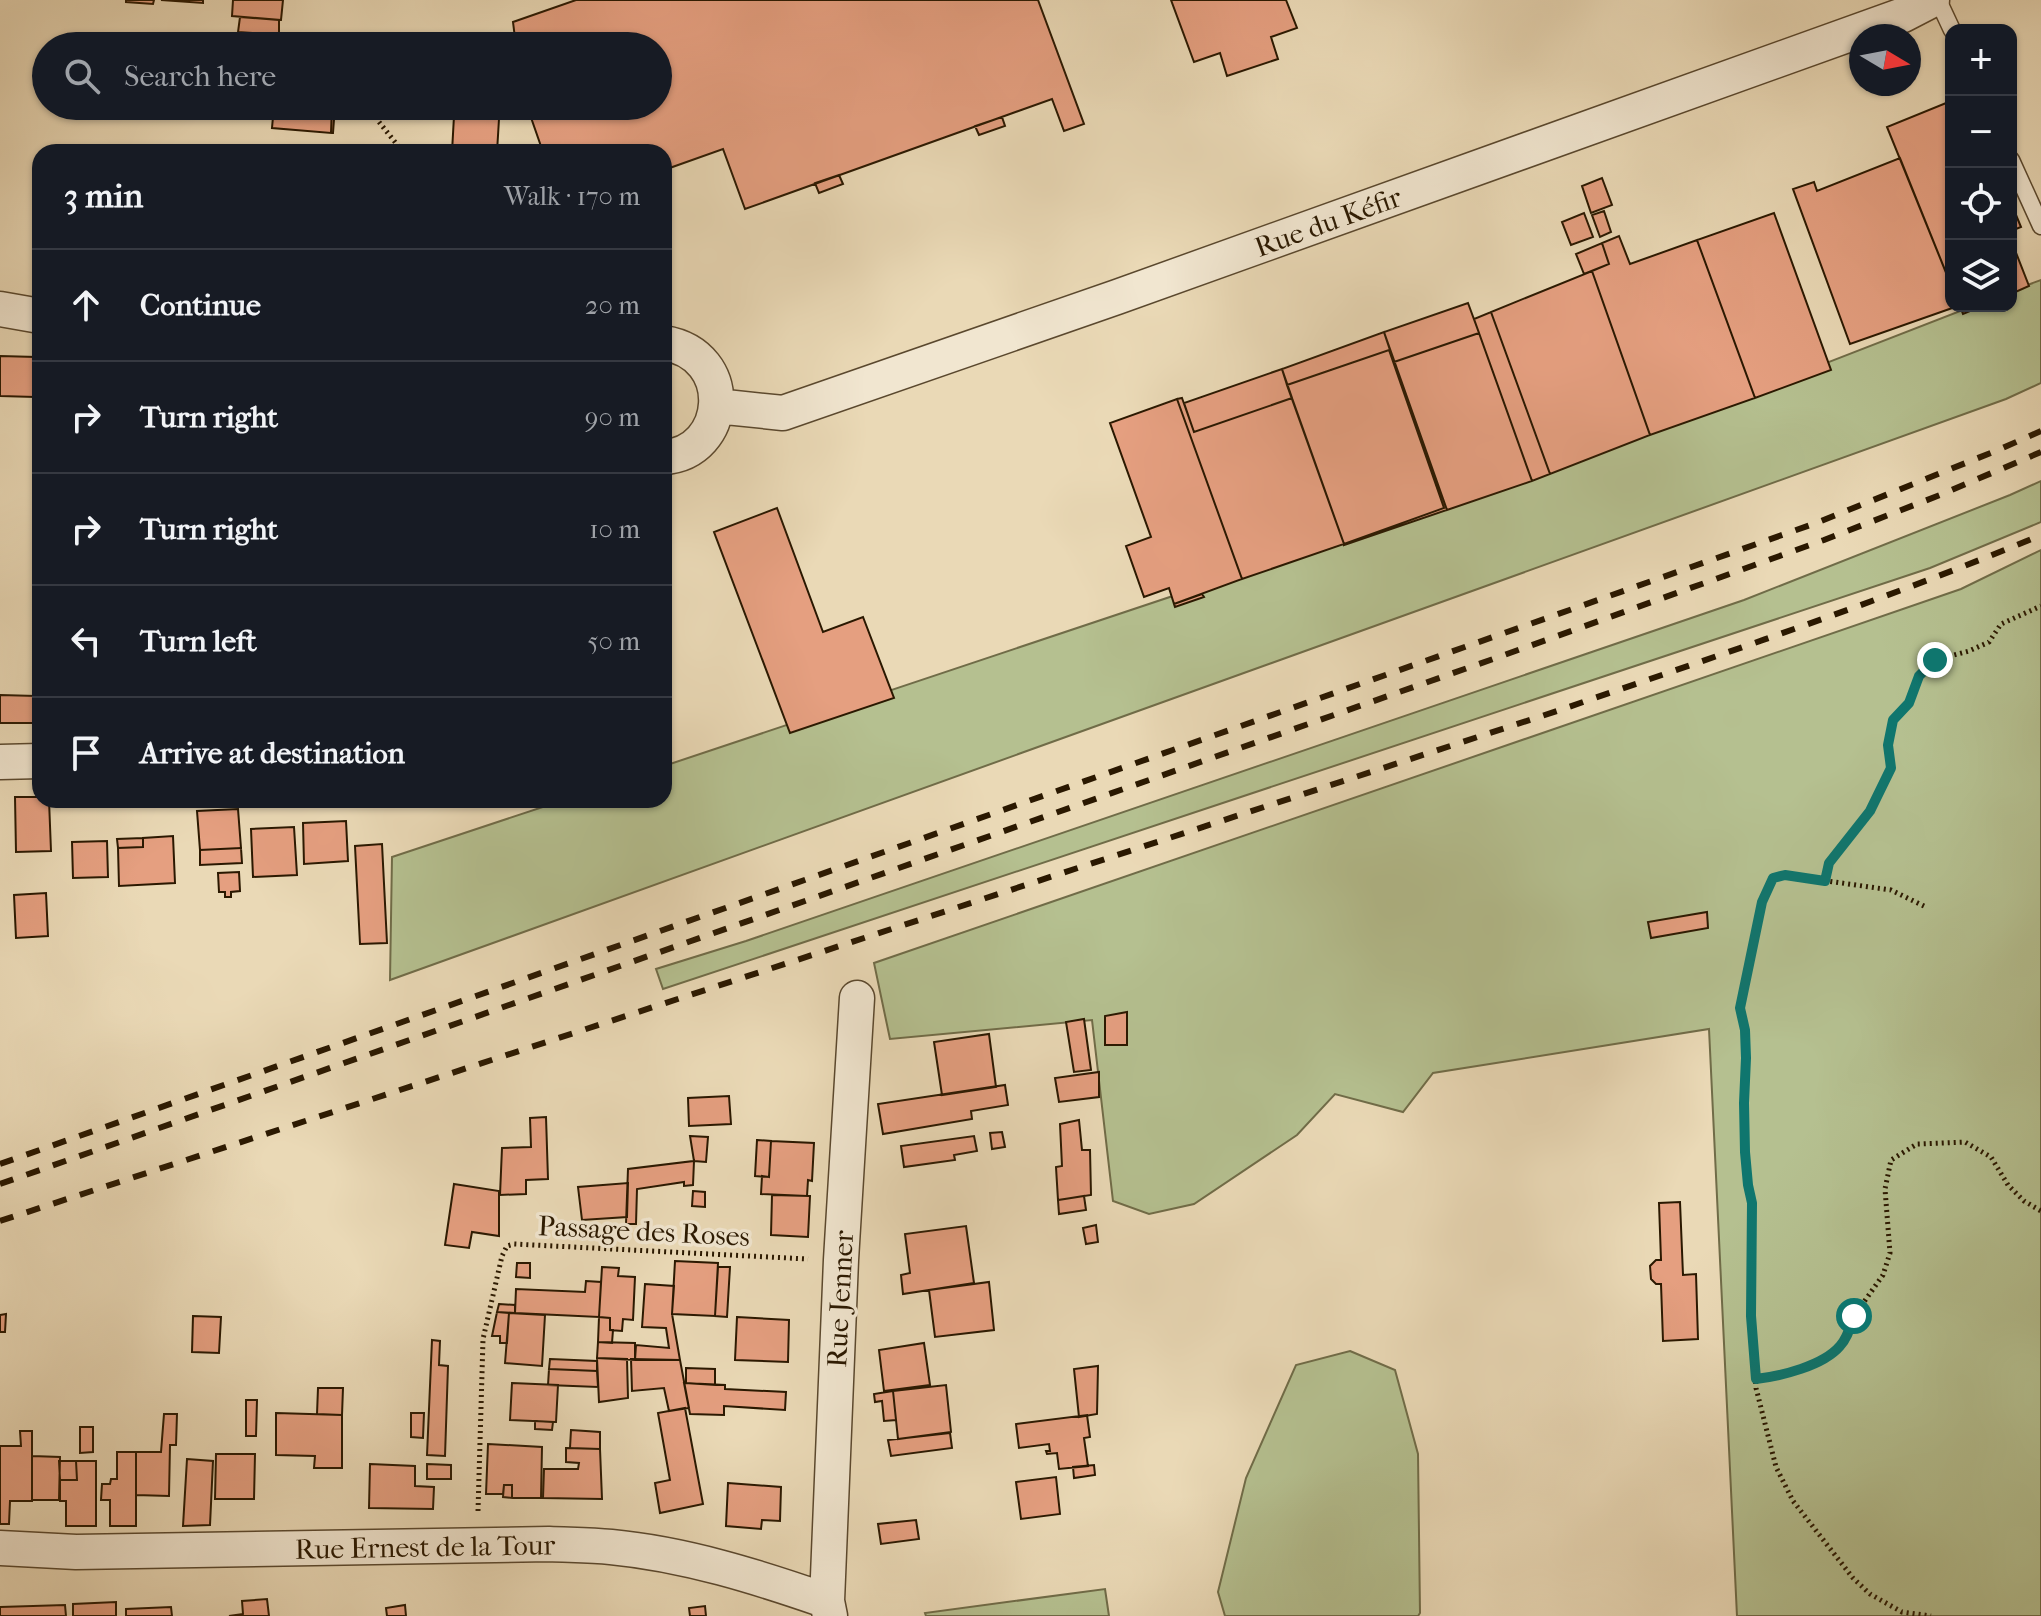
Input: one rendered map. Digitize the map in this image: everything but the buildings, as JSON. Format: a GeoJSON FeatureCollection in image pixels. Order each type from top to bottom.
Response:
{"type":"FeatureCollection","features":[{"type":"Feature","properties":{"kind":"street","name":"Rue du Kéfir"},"geometry":{"type":"LineString","coordinates":[[716,406],[783,413],[1117,297],[1917,4]]}},
{"type":"Feature","properties":{"kind":"street"},"geometry":{"type":"LineString","coordinates":[[0,309],[32,315]]}},
{"type":"Feature","properties":{"kind":"street"},"geometry":{"type":"LineString","coordinates":[[672,345],[683,347],[698,357],[709,371],[716,388],[712,424],[688,450],[672,456]]}},
{"type":"Feature","properties":{"kind":"street"},"geometry":{"type":"LineString","coordinates":[[0,762],[32,761]]}},
{"type":"Feature","properties":{"kind":"street","name":"Rue Jenner"},"geometry":{"type":"LineString","coordinates":[[828,1608],[841,1260],[857,998]]}},
{"type":"Feature","properties":{"kind":"street","name":"Rue Ernest de la Tour"},"geometry":{"type":"LineString","coordinates":[[0,1548],[76,1552],[549,1544],[612,1547],[687,1560],[773,1583],[828,1608]]}},
{"type":"Feature","properties":{"kind":"lane"},"geometry":{"type":"LineString","coordinates":[[1917,4],[1945,25]]}},
{"type":"Feature","properties":{"kind":"lane"},"geometry":{"type":"LineString","coordinates":[[2015,168],[2041,226]]}},
{"type":"Feature","properties":{"kind":"path"},"geometry":{"type":"LineString","coordinates":[[379,122],[397,144]]}},
{"type":"Feature","properties":{"kind":"path"},"geometry":{"type":"LineString","coordinates":[[1825,881],[1829,863],[1870,811],[1881,790],[1891,768],[1888,745],[1893,720],[1909,703],[1919,676],[1935,660],[1989,642],[2001,624],[2041,606]]}},
{"type":"Feature","properties":{"kind":"path"},"geometry":{"type":"LineString","coordinates":[[1924,906],[1891,890],[1785,875],[1773,878],[1762,902],[1740,1008],[1745,1044],[1745,1152],[1752,1203],[1751,1316],[1756,1379],[1776,1467],[1793,1501],[1853,1578],[1882,1603],[1902,1612],[1931,1616]]}},
{"type":"Feature","properties":{"kind":"path"},"geometry":{"type":"LineString","coordinates":[[1756,1379],[1792,1373],[1822,1360],[1838,1349],[1847,1336],[1854,1316],[1883,1275],[1890,1253],[1885,1189],[1891,1160],[1917,1144],[1965,1142],[1991,1157],[2008,1185],[2024,1201],[2041,1211]]}},
{"type":"Feature","properties":{"kind":"path","name":"Passage des Roses"},"geometry":{"type":"LineString","coordinates":[[477,1545],[483,1339],[507,1246],[841,1260]]}},
{"type":"Feature","properties":{"kind":"green space"},"geometry":{"type":"Polygon","coordinates":[[[2041,280],[2041,383],[2006,399],[390,980],[392,857],[540,808],[672,808],[672,763],[1556,468],[1958,312],[2017,312],[2017,289],[2041,280]]]}},
{"type":"Feature","properties":{"kind":"green space"},"geometry":{"type":"Polygon","coordinates":[[[2041,481],[2041,522],[1930,568],[663,989],[656,969],[1744,600],[2041,481]]]}},
{"type":"Feature","properties":{"kind":"green space"},"geometry":{"type":"Polygon","coordinates":[[[2041,550],[2041,1616],[1737,1616],[1709,1029],[1433,1073],[1403,1112],[1335,1094],[1297,1135],[1194,1204],[1149,1214],[1113,1201],[1092,1020],[890,1039],[874,963],[1961,589],[2041,550]]]}},
{"type":"Feature","properties":{"kind":"green space"},"geometry":{"type":"Polygon","coordinates":[[[1350,1351],[1395,1370],[1418,1454],[1420,1613],[1418,1616],[1225,1616],[1218,1592],[1246,1478],[1296,1365],[1350,1351]]]}},
{"type":"Feature","properties":{"kind":"green space"},"geometry":{"type":"Polygon","coordinates":[[[1105,1589],[1109,1616],[926,1616],[925,1613],[1105,1589]]]}},
{"type":"Feature","properties":{"kind":"railway"},"geometry":{"type":"LineString","coordinates":[[0,1164],[1816,523],[2041,431]]}},
{"type":"Feature","properties":{"kind":"railway"},"geometry":{"type":"LineString","coordinates":[[0,1184],[1496,658],[1824,540],[2041,452]]}},
{"type":"Feature","properties":{"kind":"railway"},"geometry":{"type":"LineString","coordinates":[[0,1221],[1557,711],[1861,605],[2041,535]]}},
{"type":"Feature","properties":{"kind":"route"},"geometry":{"type":"LineString","coordinates":[[1854,1316],[1847,1336],[1838,1349],[1822,1360],[1792,1373],[1756,1379],[1751,1316],[1752,1203],[1745,1152],[1745,1030],[1740,1008],[1767,888],[1773,878],[1785,875],[1825,881],[1829,863],[1870,811],[1891,768],[1888,745],[1893,720],[1909,703],[1919,676],[1935,660]]}}]}
